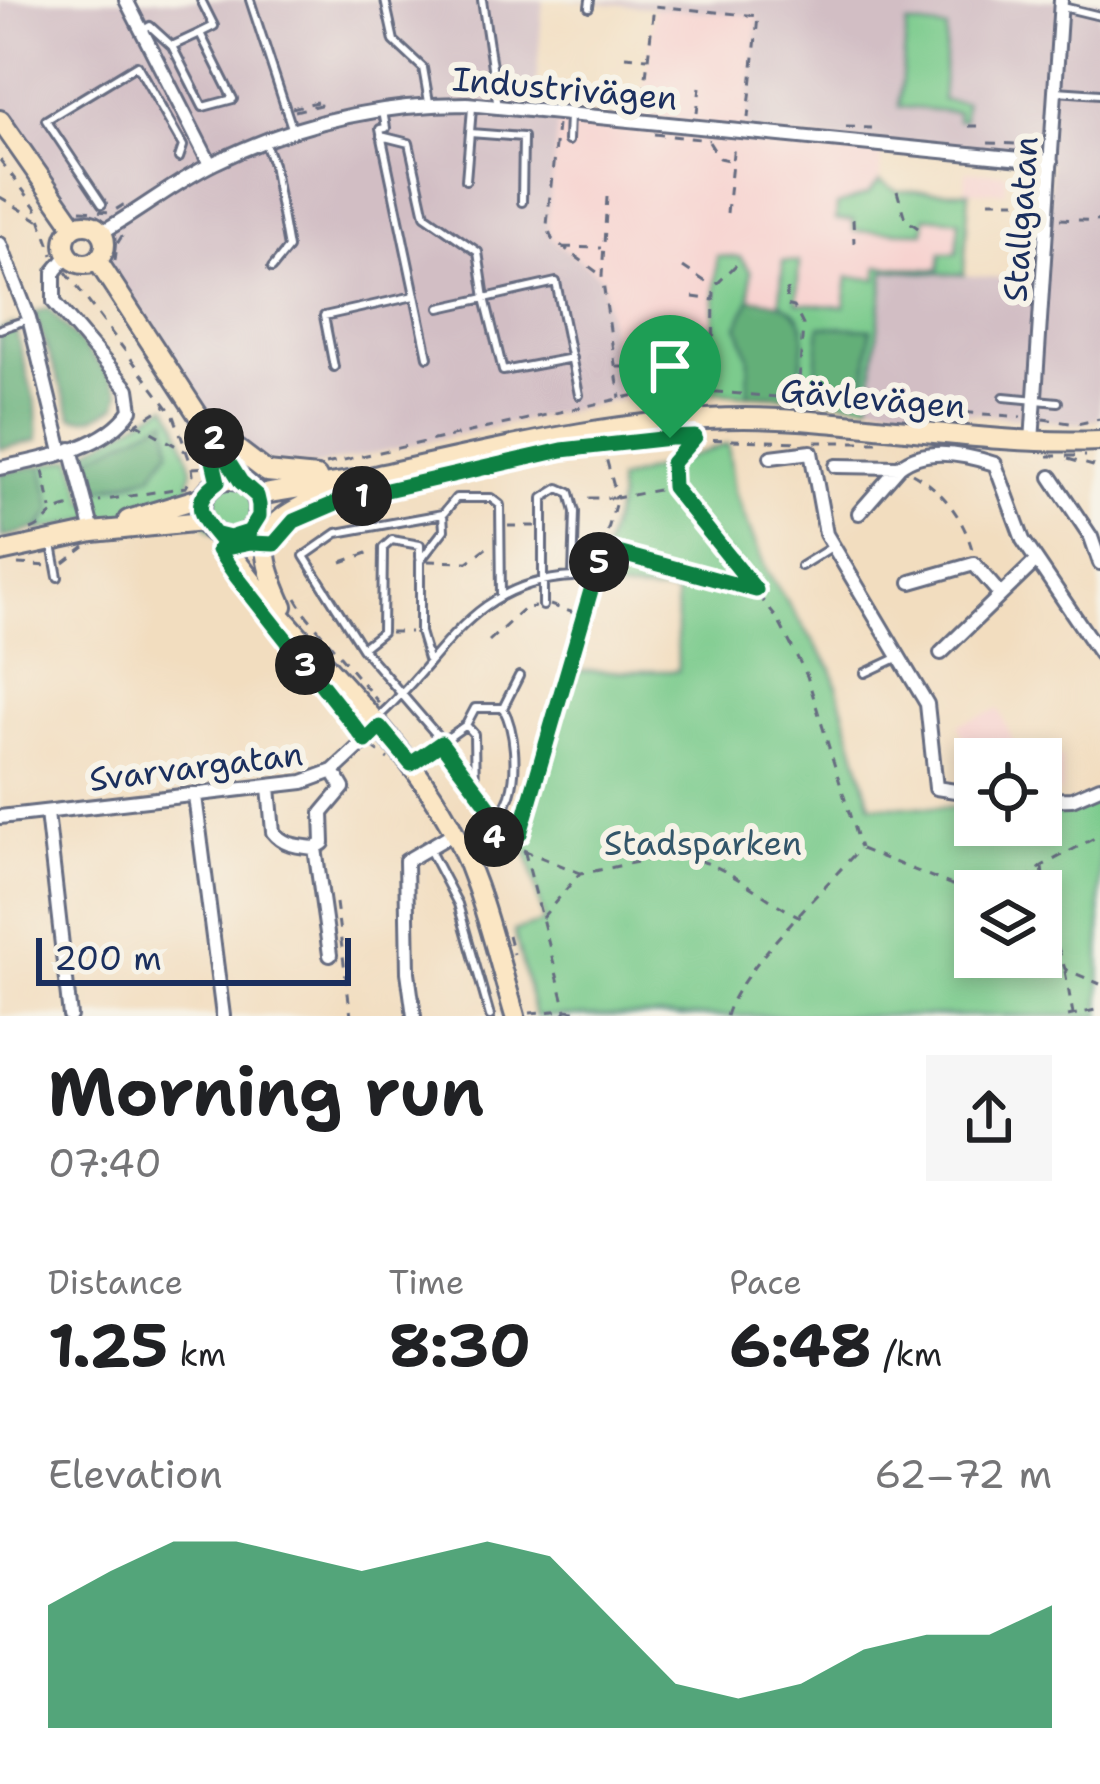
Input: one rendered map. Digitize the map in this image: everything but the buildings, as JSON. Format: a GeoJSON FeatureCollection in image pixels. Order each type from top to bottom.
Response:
{"type":"FeatureCollection","features":[{"type":"Feature","properties":{"kind":"main road"},"geometry":{"type":"LineString","coordinates":[[0,119],[74,226]]}},
{"type":"Feature","properties":{"kind":"main road"},"geometry":{"type":"LineString","coordinates":[[103,268],[64,260],[65,239],[74,226],[90,224],[102,232],[103,268],[241,482],[257,496],[260,511],[249,529],[292,627]]}},
{"type":"Feature","properties":{"kind":"main road","name":"Gävlevägen"},"geometry":{"type":"LineString","coordinates":[[257,496],[358,480],[542,440],[700,419],[803,420],[1034,449],[1100,442]]}},
{"type":"Feature","properties":{"kind":"main road"},"geometry":{"type":"LineString","coordinates":[[204,423],[267,472],[358,480]]}},
{"type":"Feature","properties":{"kind":"main road"},"geometry":{"type":"LineString","coordinates":[[204,423],[218,482],[241,482]]}},
{"type":"Feature","properties":{"kind":"main road"},"geometry":{"type":"LineString","coordinates":[[292,627],[266,570],[268,535],[291,512],[358,480]]}},
{"type":"Feature","properties":{"kind":"main road","name":"Gävlevägen"},"geometry":{"type":"LineString","coordinates":[[7,558],[51,541],[249,529],[269,511],[358,480]]}},
{"type":"Feature","properties":{"kind":"main road","name":"Gävlevägen"},"geometry":{"type":"LineString","coordinates":[[89,539],[218,482]]}},
{"type":"Feature","properties":{"kind":"main road"},"geometry":{"type":"LineString","coordinates":[[196,490],[210,528],[454,833],[478,892],[516,1016]]}},
{"type":"Feature","properties":{"kind":"street"},"geometry":{"type":"LineString","coordinates":[[126,0],[210,164]]}},
{"type":"Feature","properties":{"kind":"street","name":"Stallgatan"},"geometry":{"type":"LineString","coordinates":[[1034,449],[1061,3]]}},
{"type":"Feature","properties":{"kind":"street","name":"Industrivägen"},"geometry":{"type":"LineString","coordinates":[[102,232],[210,164],[264,141],[383,108],[429,104],[472,104],[1051,162]]}},
{"type":"Feature","properties":{"kind":"street"},"geometry":{"type":"LineString","coordinates":[[0,244],[29,318],[89,539]]}},
{"type":"Feature","properties":{"kind":"street"},"geometry":{"type":"LineString","coordinates":[[0,468],[67,451],[118,425],[131,410],[128,389],[54,302],[52,280],[64,260]]}},
{"type":"Feature","properties":{"kind":"street"},"geometry":{"type":"LineString","coordinates":[[771,458],[811,452],[826,534],[927,704],[936,788],[954,791]]}},
{"type":"Feature","properties":{"kind":"street"},"geometry":{"type":"LineString","coordinates":[[859,513],[913,455],[939,454],[995,464],[1022,540],[1098,648]]}},
{"type":"Feature","properties":{"kind":"street"},"geometry":{"type":"LineString","coordinates":[[836,466],[899,467]]}},
{"type":"Feature","properties":{"kind":"street"},"geometry":{"type":"LineString","coordinates":[[1052,477],[1091,537],[1100,563]]}},
{"type":"Feature","properties":{"kind":"street"},"geometry":{"type":"LineString","coordinates":[[941,653],[1035,562]]}},
{"type":"Feature","properties":{"kind":"street"},"geometry":{"type":"LineString","coordinates":[[911,582],[974,563],[999,593]]}},
{"type":"Feature","properties":{"kind":"street","name":"Svarvargatan"},"geometry":{"type":"LineString","coordinates":[[0,817],[303,782],[333,771],[373,730]]}},
{"type":"Feature","properties":{"kind":"street"},"geometry":{"type":"LineString","coordinates":[[268,787],[278,837],[315,848],[322,843],[322,813],[343,788],[333,771]]}},
{"type":"Feature","properties":{"kind":"street"},"geometry":{"type":"LineString","coordinates":[[1062,799],[1100,787]]}},
{"type":"Feature","properties":{"kind":"street"},"geometry":{"type":"LineString","coordinates":[[194,796],[223,1016]]}},
{"type":"Feature","properties":{"kind":"street"},"geometry":{"type":"LineString","coordinates":[[47,813],[70,1016]]}},
{"type":"Feature","properties":{"kind":"street"},"geometry":{"type":"LineString","coordinates":[[414,1016],[408,972],[406,861],[454,833]]}},
{"type":"Feature","properties":{"kind":"street"},"geometry":{"type":"LineString","coordinates":[[315,848],[330,955]]}},
{"type":"Feature","properties":{"kind":"lane"},"geometry":{"type":"LineString","coordinates":[[172,46],[214,26],[201,0]]}},
{"type":"Feature","properties":{"kind":"lane"},"geometry":{"type":"LineString","coordinates":[[250,0],[293,130]]}},
{"type":"Feature","properties":{"kind":"lane"},"geometry":{"type":"LineString","coordinates":[[385,0],[394,41],[423,68],[429,104]]}},
{"type":"Feature","properties":{"kind":"lane"},"geometry":{"type":"LineString","coordinates":[[482,0],[498,107]]}},
{"type":"Feature","properties":{"kind":"lane"},"geometry":{"type":"LineString","coordinates":[[1061,3],[1100,16]]}},
{"type":"Feature","properties":{"kind":"lane"},"geometry":{"type":"LineString","coordinates":[[142,31],[150,26],[164,34],[203,107],[233,99],[200,33]]}},
{"type":"Feature","properties":{"kind":"lane"},"geometry":{"type":"LineString","coordinates":[[102,204],[46,119],[137,65],[183,146],[178,158]]}},
{"type":"Feature","properties":{"kind":"lane"},"geometry":{"type":"LineString","coordinates":[[148,84],[164,75]]}},
{"type":"Feature","properties":{"kind":"lane"},"geometry":{"type":"LineString","coordinates":[[1056,91],[1100,94]]}},
{"type":"Feature","properties":{"kind":"lane"},"geometry":{"type":"LineString","coordinates":[[466,179],[472,104]]}},
{"type":"Feature","properties":{"kind":"lane"},"geometry":{"type":"LineString","coordinates":[[383,108],[386,128],[380,129],[381,136],[428,357]]}},
{"type":"Feature","properties":{"kind":"lane"},"geometry":{"type":"LineString","coordinates":[[564,114],[568,141]]}},
{"type":"Feature","properties":{"kind":"lane"},"geometry":{"type":"LineString","coordinates":[[470,133],[523,137],[522,202]]}},
{"type":"Feature","properties":{"kind":"lane"},"geometry":{"type":"LineString","coordinates":[[381,136],[409,143],[425,215],[478,252],[503,371],[572,358]]}},
{"type":"Feature","properties":{"kind":"lane"},"geometry":{"type":"LineString","coordinates":[[264,141],[273,164],[288,248],[272,268]]}},
{"type":"Feature","properties":{"kind":"lane"},"geometry":{"type":"LineString","coordinates":[[440,308],[556,283],[579,395]]}},
{"type":"Feature","properties":{"kind":"lane"},"geometry":{"type":"LineString","coordinates":[[334,367],[324,316],[414,296]]}},
{"type":"Feature","properties":{"kind":"lane"},"geometry":{"type":"LineString","coordinates":[[0,329],[29,318]]}},
{"type":"Feature","properties":{"kind":"lane"},"geometry":{"type":"LineString","coordinates":[[1004,397],[1058,402]]}},
{"type":"Feature","properties":{"kind":"lane"},"geometry":{"type":"LineString","coordinates":[[373,730],[428,659],[501,596],[523,584],[543,579],[572,577],[575,512],[570,493],[559,488],[544,498],[543,526],[543,579],[543,606]]}},
{"type":"Feature","properties":{"kind":"lane"},"geometry":{"type":"LineString","coordinates":[[497,817],[362,648],[304,556],[337,533],[442,514],[456,497],[491,498],[500,505],[501,596]]}},
{"type":"Feature","properties":{"kind":"lane"},"geometry":{"type":"LineString","coordinates":[[420,560],[444,530],[442,514]]}},
{"type":"Feature","properties":{"kind":"lane"},"geometry":{"type":"LineString","coordinates":[[362,648],[382,632],[383,548],[392,540],[411,541],[420,545],[420,632],[428,659]]}},
{"type":"Feature","properties":{"kind":"lane"},"geometry":{"type":"LineString","coordinates":[[51,541],[58,577]]}},
{"type":"Feature","properties":{"kind":"lane"},"geometry":{"type":"LineString","coordinates":[[801,566],[833,546]]}},
{"type":"Feature","properties":{"kind":"lane"},"geometry":{"type":"LineString","coordinates":[[865,673],[899,657]]}},
{"type":"Feature","properties":{"kind":"lane"},"geometry":{"type":"LineString","coordinates":[[503,708],[519,676]]}},
{"type":"Feature","properties":{"kind":"lane"},"geometry":{"type":"LineString","coordinates":[[403,766],[466,725],[475,708],[503,708]]}},
{"type":"Feature","properties":{"kind":"lane"},"geometry":{"type":"LineString","coordinates":[[493,840],[512,782],[513,726],[503,708]]}},
{"type":"Feature","properties":{"kind":"lane"},"geometry":{"type":"LineString","coordinates":[[466,725],[474,734],[475,792]]}},
{"type":"Feature","properties":{"kind":"lane"},"geometry":{"type":"LineString","coordinates":[[428,846],[458,904],[490,1016]]}},
{"type":"Feature","properties":{"kind":"path"},"geometry":{"type":"LineString","coordinates":[[641,121],[654,6],[758,16],[727,213]]}},
{"type":"Feature","properties":{"kind":"path"},"geometry":{"type":"LineString","coordinates":[[625,56],[648,58]]}},
{"type":"Feature","properties":{"kind":"path"},"geometry":{"type":"LineString","coordinates":[[696,127],[700,87]]}},
{"type":"Feature","properties":{"kind":"path"},"geometry":{"type":"LineString","coordinates":[[288,113],[320,105],[319,101],[298,107]]}},
{"type":"Feature","properties":{"kind":"path"},"geometry":{"type":"LineString","coordinates":[[564,114],[547,225],[552,239],[602,277]]}},
{"type":"Feature","properties":{"kind":"path"},"geometry":{"type":"LineString","coordinates":[[969,126],[983,126]]}},
{"type":"Feature","properties":{"kind":"path"},"geometry":{"type":"LineString","coordinates":[[846,127],[872,128]]}},
{"type":"Feature","properties":{"kind":"path"},"geometry":{"type":"LineString","coordinates":[[709,140],[719,158],[732,160]]}},
{"type":"Feature","properties":{"kind":"path"},"geometry":{"type":"LineString","coordinates":[[984,143],[1017,144]]}},
{"type":"Feature","properties":{"kind":"path"},"geometry":{"type":"LineString","coordinates":[[0,160],[36,207],[48,248],[64,260],[174,416],[196,490]]}},
{"type":"Feature","properties":{"kind":"path"},"geometry":{"type":"LineString","coordinates":[[897,191],[905,219],[924,232]]}},
{"type":"Feature","properties":{"kind":"path"},"geometry":{"type":"LineString","coordinates":[[607,196],[602,277],[620,400]]}},
{"type":"Feature","properties":{"kind":"path"},"geometry":{"type":"LineString","coordinates":[[0,197],[42,222]]}},
{"type":"Feature","properties":{"kind":"path"},"geometry":{"type":"LineString","coordinates":[[989,200],[1016,201]]}},
{"type":"Feature","properties":{"kind":"path"},"geometry":{"type":"LineString","coordinates":[[1047,218],[1100,221]]}},
{"type":"Feature","properties":{"kind":"path"},"geometry":{"type":"LineString","coordinates":[[854,219],[854,243]]}},
{"type":"Feature","properties":{"kind":"path"},"geometry":{"type":"LineString","coordinates":[[84,294],[103,268],[116,272],[117,244],[127,228]]}},
{"type":"Feature","properties":{"kind":"path"},"geometry":{"type":"LineString","coordinates":[[563,247],[605,244]]}},
{"type":"Feature","properties":{"kind":"path"},"geometry":{"type":"LineString","coordinates":[[713,392],[714,287],[736,266]]}},
{"type":"Feature","properties":{"kind":"path"},"geometry":{"type":"LineString","coordinates":[[682,267],[714,287]]}},
{"type":"Feature","properties":{"kind":"path"},"geometry":{"type":"LineString","coordinates":[[787,289],[786,305],[794,307],[803,324],[798,397]]}},
{"type":"Feature","properties":{"kind":"path"},"geometry":{"type":"LineString","coordinates":[[693,297],[714,300]]}},
{"type":"Feature","properties":{"kind":"path"},"geometry":{"type":"LineString","coordinates":[[605,299],[613,299]]}},
{"type":"Feature","properties":{"kind":"path"},"geometry":{"type":"LineString","coordinates":[[673,327],[673,334],[714,335]]}},
{"type":"Feature","properties":{"kind":"path"},"geometry":{"type":"LineString","coordinates":[[653,347],[653,392]]}},
{"type":"Feature","properties":{"kind":"path"},"geometry":{"type":"LineString","coordinates":[[615,367],[651,367]]}},
{"type":"Feature","properties":{"kind":"path"},"geometry":{"type":"LineString","coordinates":[[667,392],[668,402]]}},
{"type":"Feature","properties":{"kind":"path"},"geometry":{"type":"LineString","coordinates":[[136,423],[187,452]]}},
{"type":"Feature","properties":{"kind":"path"},"geometry":{"type":"LineString","coordinates":[[672,463],[695,437]]}},
{"type":"Feature","properties":{"kind":"path"},"geometry":{"type":"LineString","coordinates":[[651,438],[885,442]]}},
{"type":"Feature","properties":{"kind":"path"},"geometry":{"type":"LineString","coordinates":[[564,1013],[520,834],[617,497],[602,443],[618,441]]}},
{"type":"Feature","properties":{"kind":"path"},"geometry":{"type":"LineString","coordinates":[[671,448],[673,487],[778,620],[807,676],[860,848]]}},
{"type":"Feature","properties":{"kind":"path"},"geometry":{"type":"LineString","coordinates":[[1034,449],[1100,468]]}},
{"type":"Feature","properties":{"kind":"path"},"geometry":{"type":"LineString","coordinates":[[1066,458],[1100,455]]}},
{"type":"Feature","properties":{"kind":"path"},"geometry":{"type":"LineString","coordinates":[[41,458],[52,510]]}},
{"type":"Feature","properties":{"kind":"path"},"geometry":{"type":"LineString","coordinates":[[899,467],[925,480],[951,505],[963,521],[974,563]]}},
{"type":"Feature","properties":{"kind":"path"},"geometry":{"type":"LineString","coordinates":[[343,500],[450,475]]}},
{"type":"Feature","properties":{"kind":"path"},"geometry":{"type":"LineString","coordinates":[[570,493],[589,499],[673,487]]}},
{"type":"Feature","properties":{"kind":"path"},"geometry":{"type":"LineString","coordinates":[[500,526],[543,526]]}},
{"type":"Feature","properties":{"kind":"path"},"geometry":{"type":"LineString","coordinates":[[420,560],[468,562],[501,538]]}},
{"type":"Feature","properties":{"kind":"path"},"geometry":{"type":"LineString","coordinates":[[7,558],[41,568],[56,565],[71,561],[89,539]]}},
{"type":"Feature","properties":{"kind":"path"},"geometry":{"type":"LineString","coordinates":[[342,562],[383,548]]}},
{"type":"Feature","properties":{"kind":"path"},"geometry":{"type":"LineString","coordinates":[[603,549],[756,590]]}},
{"type":"Feature","properties":{"kind":"path"},"geometry":{"type":"LineString","coordinates":[[489,640],[525,608],[558,604],[583,616]]}},
{"type":"Feature","properties":{"kind":"path"},"geometry":{"type":"LineString","coordinates":[[382,632],[420,632]]}},
{"type":"Feature","properties":{"kind":"path"},"geometry":{"type":"LineString","coordinates":[[292,650],[403,766]]}},
{"type":"Feature","properties":{"kind":"path"},"geometry":{"type":"LineString","coordinates":[[493,840],[520,834]]}},
{"type":"Feature","properties":{"kind":"path"},"geometry":{"type":"LineString","coordinates":[[1037,870],[1100,835]]}},
{"type":"Feature","properties":{"kind":"path"},"geometry":{"type":"LineString","coordinates":[[860,848],[954,886]]}},
{"type":"Feature","properties":{"kind":"path"},"geometry":{"type":"LineString","coordinates":[[726,1016],[731,998],[860,848]]}},
{"type":"Feature","properties":{"kind":"path"},"geometry":{"type":"LineString","coordinates":[[522,849],[580,873],[630,861],[699,859],[801,917]]}},
{"type":"Feature","properties":{"kind":"path"},"geometry":{"type":"LineString","coordinates":[[1042,866],[1043,870]]}},
{"type":"Feature","properties":{"kind":"path"},"geometry":{"type":"LineString","coordinates":[[541,919],[580,873]]}},
{"type":"Feature","properties":{"kind":"path"},"geometry":{"type":"LineString","coordinates":[[335,903],[351,1016]]}},
{"type":"Feature","properties":{"kind":"path"},"geometry":{"type":"LineString","coordinates":[[1062,960],[1070,1015],[1100,1009]]}},
{"type":"Feature","properties":{"kind":"path"},"geometry":{"type":"LineString","coordinates":[[1065,969],[1100,984]]}},
{"type":"Feature","properties":{"kind":"path"},"geometry":{"type":"LineString","coordinates":[[516,1016],[616,1016]]}},
{"type":"Feature","properties":{"kind":"shaded area"},"geometry":{"type":"Polygon","coordinates":[[[0,0],[543,0],[535,96],[560,99],[547,225],[552,239],[602,277],[620,400],[315,466],[267,461],[204,423],[102,256],[104,237],[96,226],[80,224],[0,104],[0,0]]]}},
{"type":"Feature","properties":{"kind":"shaded area"},"geometry":{"type":"Polygon","coordinates":[[[562,0],[1100,0],[1100,419],[1077,424],[869,403],[885,269],[1042,281],[1051,162],[746,132],[758,16],[562,0]]]}},
{"type":"Feature","properties":{"kind":"shaded area"},"geometry":{"type":"Polygon","coordinates":[[[654,6],[758,16],[881,145],[880,181],[897,191],[965,192],[966,171],[1006,173],[1005,192],[969,191],[964,275],[885,270],[869,403],[693,390],[620,400],[602,277],[552,239],[547,225],[558,113],[641,121],[654,6]]]}},
{"type":"Feature","properties":{"kind":"shaded area"},"geometry":{"type":"Polygon","coordinates":[[[999,709],[1012,738],[963,738],[958,724],[999,709]]]}},
{"type":"Feature","properties":{"kind":"green space"},"geometry":{"type":"Polygon","coordinates":[[[907,24],[947,29],[942,100],[965,102],[964,120],[957,120],[957,112],[899,107],[907,24]]]}},
{"type":"Feature","properties":{"kind":"green space"},"geometry":{"type":"Polygon","coordinates":[[[880,181],[897,191],[969,192],[964,275],[885,270],[869,403],[798,397],[803,325],[780,301],[783,261],[799,262],[797,303],[844,307],[848,277],[877,279],[878,266],[939,270],[941,253],[957,253],[959,220],[925,217],[924,232],[854,231],[853,220],[836,220],[837,205],[868,194],[880,181]]]}},
{"type":"Feature","properties":{"kind":"green space"},"geometry":{"type":"Polygon","coordinates":[[[717,256],[740,257],[751,272],[750,299],[738,326],[749,357],[748,395],[653,392],[654,344],[665,344],[666,324],[713,328],[717,256]]]}},
{"type":"Feature","properties":{"kind":"green space"},"geometry":{"type":"Polygon","coordinates":[[[750,299],[788,307],[798,316],[804,340],[798,397],[748,395],[749,357],[738,326],[750,299]]]}},
{"type":"Feature","properties":{"kind":"green space"},"geometry":{"type":"Polygon","coordinates":[[[48,308],[120,393],[117,405],[101,415],[72,417],[34,313],[48,308]]]}},
{"type":"Feature","properties":{"kind":"green space"},"geometry":{"type":"Polygon","coordinates":[[[14,324],[36,406],[38,440],[0,449],[0,329],[14,324]]]}},
{"type":"Feature","properties":{"kind":"green space"},"geometry":{"type":"Polygon","coordinates":[[[820,326],[871,329],[865,386],[815,381],[820,326]]]}},
{"type":"Feature","properties":{"kind":"green space"},"geometry":{"type":"Polygon","coordinates":[[[167,405],[192,468],[187,499],[93,532],[89,519],[39,531],[52,510],[42,465],[73,458],[86,503],[92,502],[94,490],[147,476],[170,449],[166,420],[85,460],[83,454],[167,405]]]}},
{"type":"Feature","properties":{"kind":"green space"},"geometry":{"type":"Polygon","coordinates":[[[167,419],[170,449],[152,475],[94,490],[85,460],[167,419]]]}},
{"type":"Feature","properties":{"kind":"green space","name":"Stadsparken"},"geometry":{"type":"Polygon","coordinates":[[[728,444],[734,491],[767,572],[832,669],[871,805],[954,808],[954,846],[1062,846],[1062,808],[1100,795],[1100,1016],[535,1016],[514,931],[544,922],[523,834],[571,671],[678,671],[676,593],[593,589],[619,499],[617,481],[728,444]]]}},
{"type":"Feature","properties":{"kind":"green space"},"geometry":{"type":"Polygon","coordinates":[[[42,465],[52,510],[38,528],[2,538],[0,473],[42,465]]]}},
{"type":"Feature","properties":{"kind":"green space"},"geometry":{"type":"Polygon","coordinates":[[[230,480],[251,488],[259,509],[251,530],[230,538],[209,530],[201,509],[209,488],[230,480]]]}},
{"type":"Feature","properties":{"kind":"route"},"geometry":{"type":"LineString","coordinates":[[670,438],[562,450],[343,500],[294,521],[274,544],[226,548],[206,526],[201,512],[203,497],[218,482],[204,423],[259,505],[259,516],[249,532],[230,538],[218,535],[226,548],[218,550],[236,576],[366,741],[380,727],[411,764],[441,743],[497,817],[493,840],[520,834],[603,549],[756,590],[673,487],[672,463],[695,437],[670,438]]}}]}
